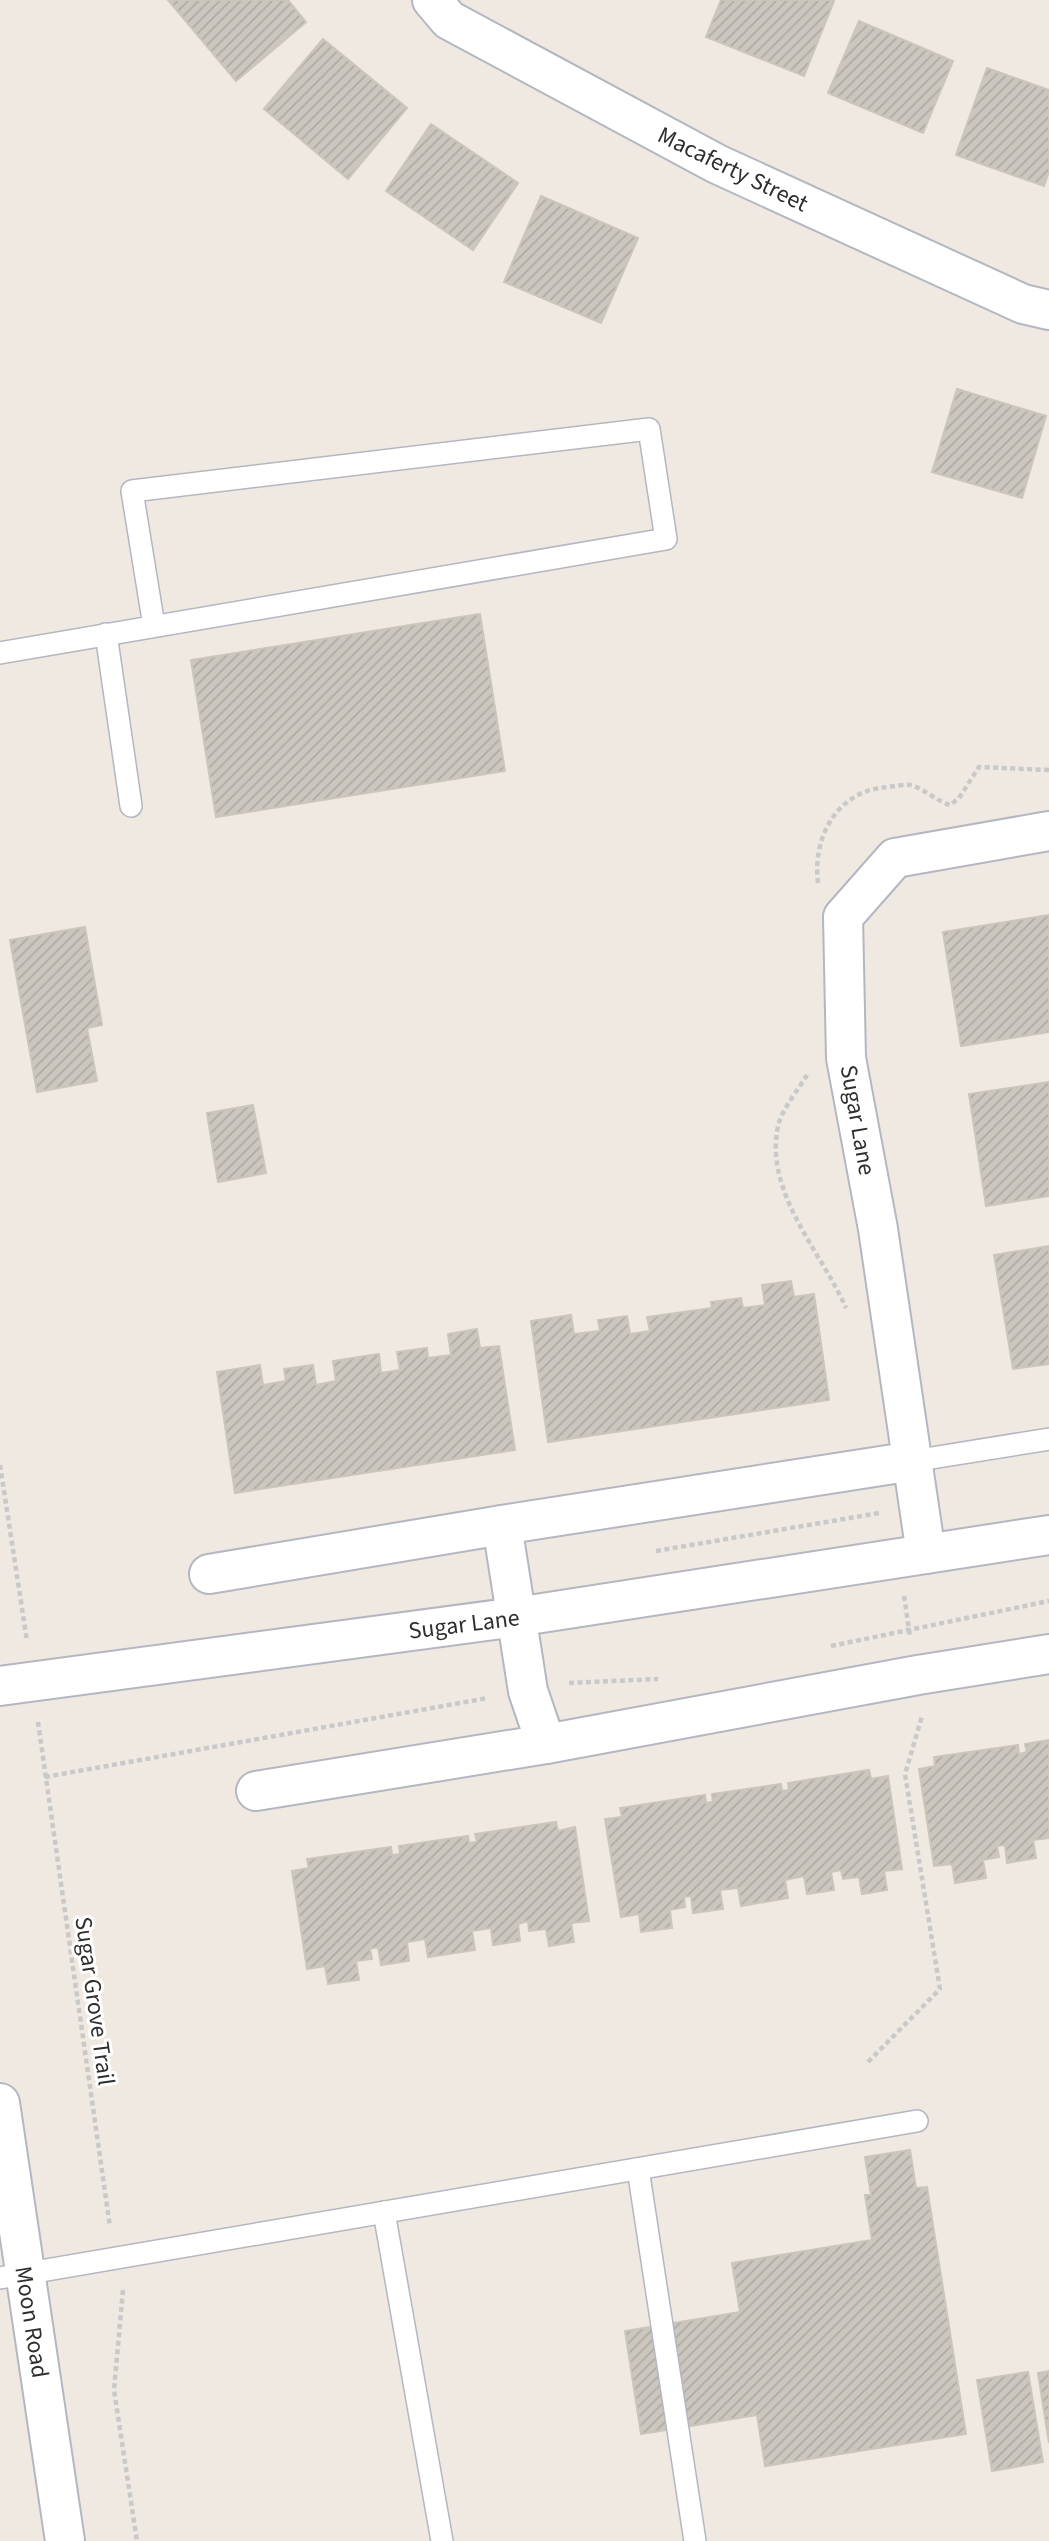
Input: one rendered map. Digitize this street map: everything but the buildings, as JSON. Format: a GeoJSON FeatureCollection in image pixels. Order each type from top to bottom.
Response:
{"type":"FeatureCollection","features":[{"type":"Feature","properties":{"kind":"street","name":"Macaferty Street"},"geometry":{"type":"LineString","coordinates":[[432,0],[449,20],[717,164],[1023,304],[1049,310]]}},
{"type":"Feature","properties":{"kind":"street","name":"Sugar Lane"},"geometry":{"type":"LineString","coordinates":[[926,1554],[878,1229],[846,1058],[843,917],[895,858],[1049,831]]}},
{"type":"Feature","properties":{"kind":"street"},"geometry":{"type":"LineString","coordinates":[[209,1574],[913,1461]]}},
{"type":"Feature","properties":{"kind":"street"},"geometry":{"type":"LineString","coordinates":[[502,1525],[528,1691],[545,1744]]}},
{"type":"Feature","properties":{"kind":"street","name":"Sugar Lane"},"geometry":{"type":"LineString","coordinates":[[17,1684],[516,1617],[1049,1535]]}},
{"type":"Feature","properties":{"kind":"street"},"geometry":{"type":"LineString","coordinates":[[256,1791],[545,1744],[918,1675],[1049,1654]]}},
{"type":"Feature","properties":{"kind":"street","name":"Moon Road"},"geometry":{"type":"LineString","coordinates":[[0,2104],[12,2276],[65,2541]]}},
{"type":"Feature","properties":{"kind":"lane"},"geometry":{"type":"LineString","coordinates":[[0,653],[666,539],[649,429],[132,491],[154,626]]}},
{"type":"Feature","properties":{"kind":"lane"},"geometry":{"type":"LineString","coordinates":[[106,634],[131,806]]}},
{"type":"Feature","properties":{"kind":"lane"},"geometry":{"type":"LineString","coordinates":[[913,1461],[1049,1439]]}},
{"type":"Feature","properties":{"kind":"lane"},"geometry":{"type":"LineString","coordinates":[[12,2276],[917,2121]]}},
{"type":"Feature","properties":{"kind":"lane"},"geometry":{"type":"LineString","coordinates":[[638,2169],[695,2541]]}},
{"type":"Feature","properties":{"kind":"lane"},"geometry":{"type":"LineString","coordinates":[[384,2212],[442,2541]]}},
{"type":"Feature","properties":{"kind":"path","name":"Sugar Grove Trail"},"geometry":{"type":"LineString","coordinates":[[0,1465],[17,1684],[44,1777],[114,2259],[124,2292],[114,2390],[137,2541]]}},
{"type":"Feature","properties":{"kind":"path"},"geometry":{"type":"LineString","coordinates":[[829,1647],[1049,1601]]}},
{"type":"Feature","properties":{"kind":"path"},"geometry":{"type":"LineString","coordinates":[[868,2062],[940,1989],[905,1774],[925,1709],[909,1629]]}},
{"type":"Feature","properties":{"kind":"path"},"geometry":{"type":"LineString","coordinates":[[44,1777],[585,1680],[667,1679]]}}]}
